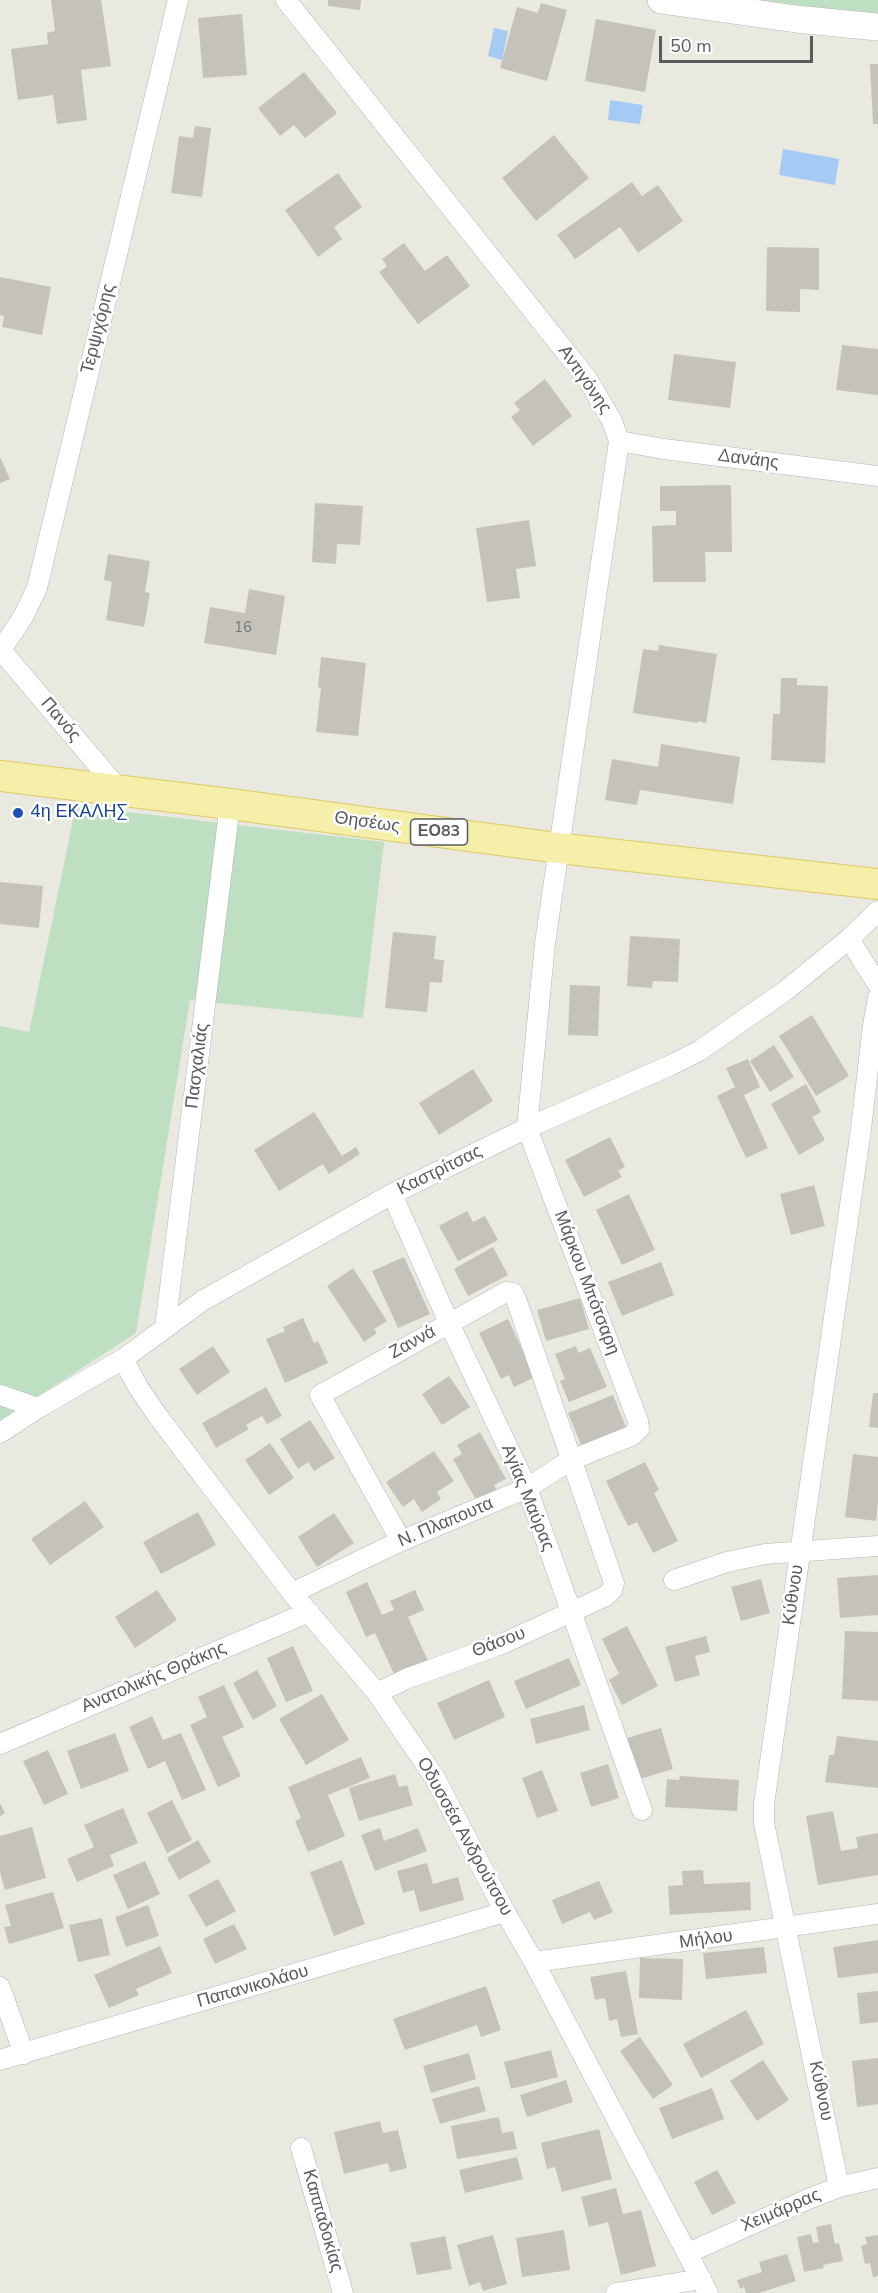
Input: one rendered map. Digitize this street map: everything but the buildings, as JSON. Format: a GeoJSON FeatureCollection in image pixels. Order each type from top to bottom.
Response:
{"type":"FeatureCollection","features":[{"type":"Feature","properties":{"kind":"main road","name":"Θησέως"},"geometry":{"type":"LineString","coordinates":[[0,776],[558,848],[878,884]]}},
{"type":"Feature","properties":{"kind":"street","name":"Τερψιχόρης"},"geometry":{"type":"LineString","coordinates":[[1,650],[23,617],[37,588],[178,0]]}},
{"type":"Feature","properties":{"kind":"street","name":"Αντιγόνης"},"geometry":{"type":"LineString","coordinates":[[286,0],[588,380],[612,421],[619,441]]}},
{"type":"Feature","properties":{"kind":"street"},"geometry":{"type":"LineString","coordinates":[[661,0],[796,19],[878,27]]}},
{"type":"Feature","properties":{"kind":"street","name":"Δανάης"},"geometry":{"type":"LineString","coordinates":[[619,441],[664,450],[878,476]]}},
{"type":"Feature","properties":{"kind":"street"},"geometry":{"type":"LineString","coordinates":[[527,1128],[545,943],[619,441]]}},
{"type":"Feature","properties":{"kind":"street","name":"Πανός"},"geometry":{"type":"LineString","coordinates":[[1,650],[120,791]]}},
{"type":"Feature","properties":{"kind":"street","name":"Πασχαλιάς"},"geometry":{"type":"LineString","coordinates":[[165,1328],[230,804]]}},
{"type":"Feature","properties":{"kind":"street","name":"Καστρίτσας"},"geometry":{"type":"LineString","coordinates":[[0,1433],[38,1407],[123,1359],[202,1301],[392,1194],[527,1128],[699,1051],[785,991],[849,939],[878,911]]}},
{"type":"Feature","properties":{"kind":"street"},"geometry":{"type":"LineString","coordinates":[[849,939],[878,985]]}},
{"type":"Feature","properties":{"kind":"street","name":"Κύθνου"},"geometry":{"type":"LineString","coordinates":[[839,2187],[764,1823],[764,1804],[878,998]]}},
{"type":"Feature","properties":{"kind":"street","name":"Μάρκου Μπότσαρη"},"geometry":{"type":"LineString","coordinates":[[527,1128],[638,1421],[639,1429],[631,1436]]}},
{"type":"Feature","properties":{"kind":"street","name":"Αγίας Μαύρας"},"geometry":{"type":"LineString","coordinates":[[392,1194],[449,1323],[527,1488],[569,1612],[642,1810]]}},
{"type":"Feature","properties":{"kind":"street","name":"Ζαννά"},"geometry":{"type":"LineString","coordinates":[[401,1541],[320,1395],[506,1292],[513,1293],[516,1299],[571,1460]]}},
{"type":"Feature","properties":{"kind":"street","name":"Οδυσσέα Ανδρούτσου"},"geometry":{"type":"LineString","coordinates":[[123,1359],[157,1415],[292,1593],[377,1694],[435,1778],[705,2286]]}},
{"type":"Feature","properties":{"kind":"street"},"geometry":{"type":"LineString","coordinates":[[0,1395],[38,1407]]}},
{"type":"Feature","properties":{"kind":"street","name":"Ν. Πλαπουτα"},"geometry":{"type":"LineString","coordinates":[[292,1593],[401,1541],[527,1488],[571,1460],[631,1436]]}},
{"type":"Feature","properties":{"kind":"street","name":"Θάσου"},"geometry":{"type":"LineString","coordinates":[[377,1694],[406,1679],[504,1643],[606,1596],[612,1590],[614,1583],[571,1460]]}},
{"type":"Feature","properties":{"kind":"street"},"geometry":{"type":"LineString","coordinates":[[674,1580],[727,1562],[765,1554],[878,1546]]}},
{"type":"Feature","properties":{"kind":"street","name":"Ανατολικής Θράκης"},"geometry":{"type":"LineString","coordinates":[[0,1744],[309,1612]]}},
{"type":"Feature","properties":{"kind":"street","name":"Παπανικολάου"},"geometry":{"type":"LineString","coordinates":[[0,2060],[505,1912]]}},
{"type":"Feature","properties":{"kind":"street","name":"Μήλου"},"geometry":{"type":"LineString","coordinates":[[534,1962],[787,1929],[878,1914]]}},
{"type":"Feature","properties":{"kind":"street"},"geometry":{"type":"LineString","coordinates":[[0,1987],[24,2054]]}},
{"type":"Feature","properties":{"kind":"street","name":"Καππαδοκίας"},"geometry":{"type":"LineString","coordinates":[[301,2148],[343,2293]]}},
{"type":"Feature","properties":{"kind":"street","name":"Χειμάρρας"},"geometry":{"type":"LineString","coordinates":[[688,2253],[752,2223],[839,2187],[878,2178]]}},
{"type":"Feature","properties":{"kind":"street"},"geometry":{"type":"LineString","coordinates":[[616,2293],[705,2286]]}},
{"type":"Feature","properties":{"kind":"green space"},"geometry":{"type":"Polygon","coordinates":[[[719,0],[878,0],[878,16],[719,0]]]}},
{"type":"Feature","properties":{"kind":"green space"},"geometry":{"type":"Polygon","coordinates":[[[76,806],[384,842],[363,1018],[190,1000],[136,1333],[0,1421],[0,1026],[29,1032],[76,806]]]}},
{"type":"Feature","properties":{"kind":"water"},"geometry":{"type":"Polygon","coordinates":[[[494,28],[508,31],[502,60],[488,56],[494,28]]]}},
{"type":"Feature","properties":{"kind":"water"},"geometry":{"type":"Polygon","coordinates":[[[610,100],[643,105],[640,124],[608,120],[610,100]]]}},
{"type":"Feature","properties":{"kind":"water"},"geometry":{"type":"Polygon","coordinates":[[[783,149],[839,159],[835,185],[779,175],[783,149]]]}},
{"type":"Feature","properties":{"kind":"place","name":"4η ΕΚΑΛΗΣ"},"geometry":{"type":"Point","coordinates":[18,813]}}]}
